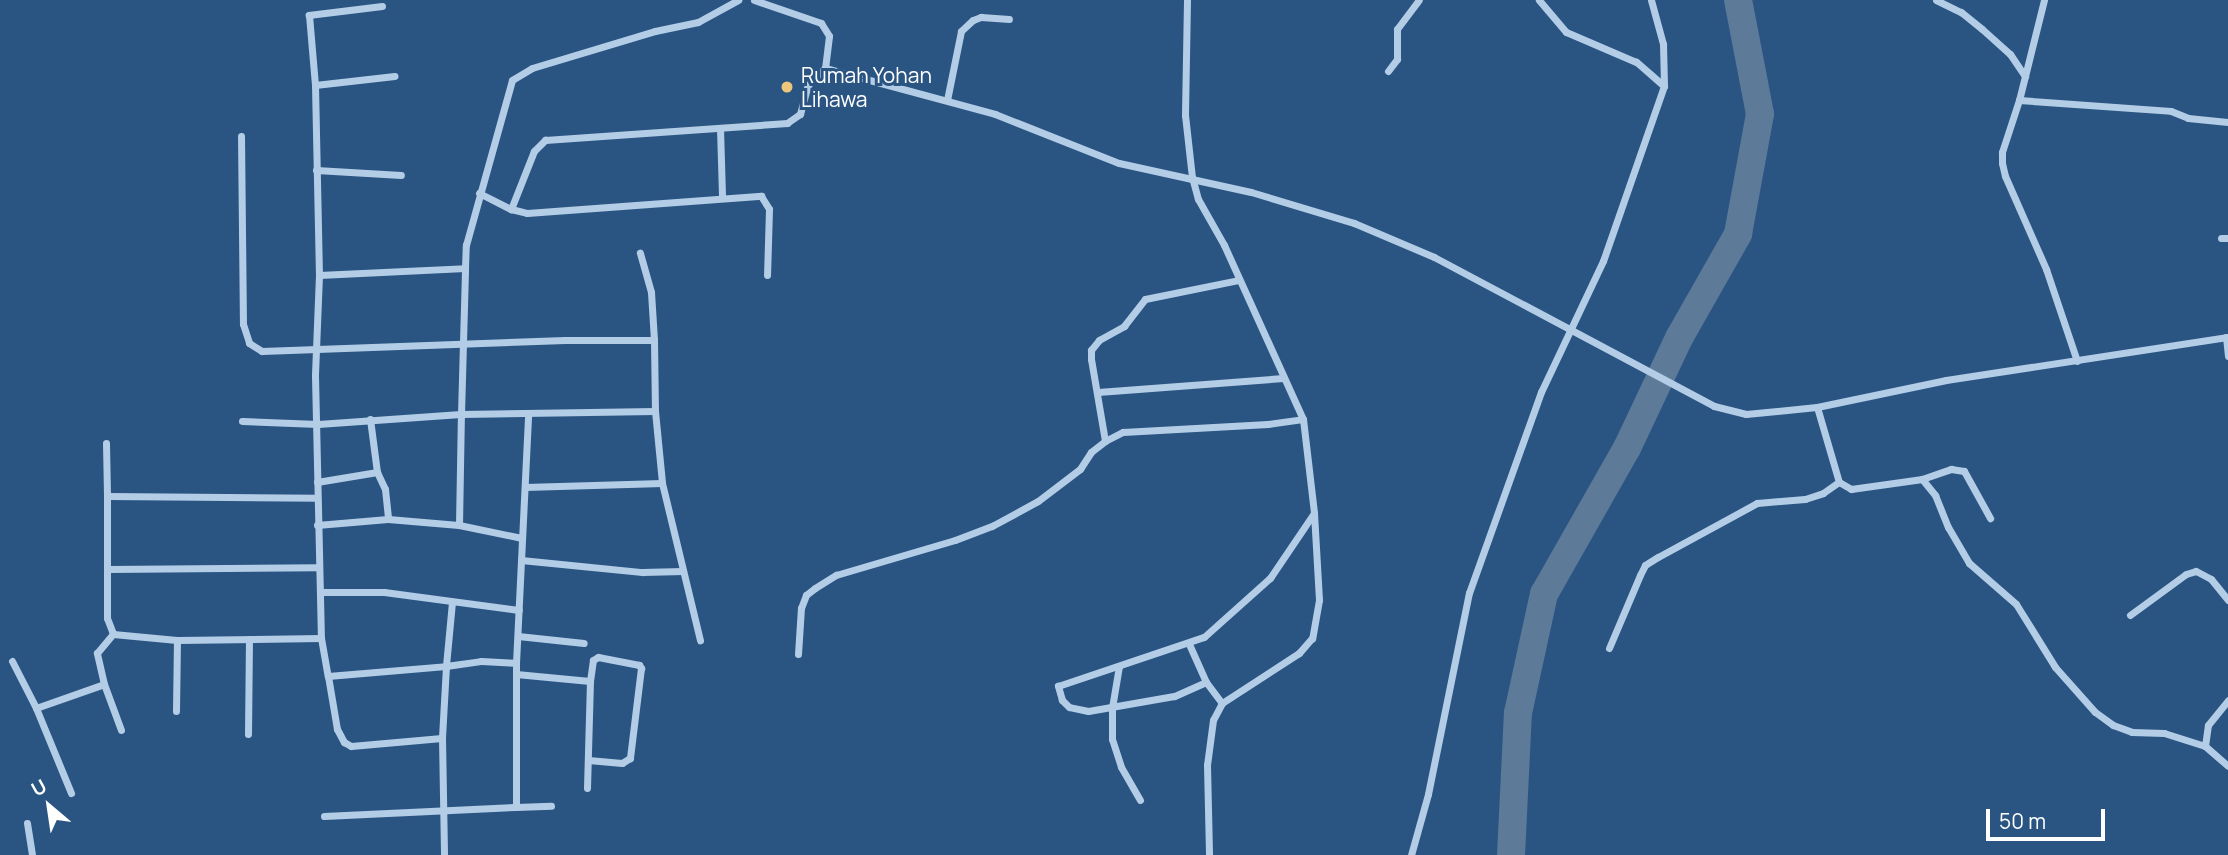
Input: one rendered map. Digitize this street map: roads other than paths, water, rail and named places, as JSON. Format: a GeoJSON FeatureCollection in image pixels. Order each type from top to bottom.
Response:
{"type":"FeatureCollection","features":[{"type":"Feature","properties":{"kind":"street"},"geometry":{"type":"LineString","coordinates":[[459,525],[466,245],[505,111],[508,88],[518,75],[654,31],[698,22],[738,0]]}},
{"type":"Feature","properties":{"kind":"street"},"geometry":{"type":"LineString","coordinates":[[511,209],[534,150],[545,140],[720,128],[794,119],[800,114],[808,85],[825,68],[829,36],[821,23],[754,0]]}},
{"type":"Feature","properties":{"kind":"street"},"geometry":{"type":"LineString","coordinates":[[1187,0],[1185,115],[1192,177],[1198,199],[1224,245],[1303,419],[1314,513],[1319,600],[1312,638],[1271,673],[1222,703],[1213,720],[1207,765],[1209,855]]}},
{"type":"Feature","properties":{"kind":"street"},"geometry":{"type":"LineString","coordinates":[[1388,71],[1397,59],[1396,29],[1419,0]]}},
{"type":"Feature","properties":{"kind":"street"},"geometry":{"type":"LineString","coordinates":[[1539,0],[1566,32],[1636,62],[1664,86]]}},
{"type":"Feature","properties":{"kind":"street"},"geometry":{"type":"LineString","coordinates":[[1411,855],[1428,794],[1469,593],[1513,465],[1569,329],[1604,261],[1621,201],[1641,155],[1664,86],[1663,44],[1651,0]]}},
{"type":"Feature","properties":{"kind":"street"},"geometry":{"type":"LineString","coordinates":[[1936,0],[1961,12],[1982,29],[2010,54],[2025,76]]}},
{"type":"Feature","properties":{"kind":"street"},"geometry":{"type":"LineString","coordinates":[[2044,0],[2019,100],[2002,152],[2005,176],[2046,269],[2077,361]]}},
{"type":"Feature","properties":{"kind":"street"},"geometry":{"type":"LineString","coordinates":[[382,6],[309,15],[315,85],[319,275],[317,525],[321,638],[337,729],[344,742],[359,748],[442,738]]}},
{"type":"Feature","properties":{"kind":"street"},"geometry":{"type":"LineString","coordinates":[[947,100],[961,31],[981,17],[1009,19]]}},
{"type":"Feature","properties":{"kind":"street"},"geometry":{"type":"LineString","coordinates":[[825,68],[995,114],[1119,163],[1251,192],[1382,234],[1434,257],[1714,406],[1745,414],[1817,407],[1910,386],[2227,337],[2228,356]]}},
{"type":"Feature","properties":{"kind":"street"},"geometry":{"type":"LineString","coordinates":[[315,85],[394,76]]}},
{"type":"Feature","properties":{"kind":"street"},"geometry":{"type":"LineString","coordinates":[[2019,100],[2171,111],[2188,118],[2228,122]]}},
{"type":"Feature","properties":{"kind":"street"},"geometry":{"type":"LineString","coordinates":[[720,128],[722,197]]}},
{"type":"Feature","properties":{"kind":"street"},"geometry":{"type":"LineString","coordinates":[[241,136],[245,333],[253,347],[262,351],[317,347],[654,340]]}},
{"type":"Feature","properties":{"kind":"street"},"geometry":{"type":"LineString","coordinates":[[316,170],[401,175]]}},
{"type":"Feature","properties":{"kind":"street"},"geometry":{"type":"LineString","coordinates":[[479,193],[511,209],[527,213],[755,195],[765,200],[769,209],[767,275]]}},
{"type":"Feature","properties":{"kind":"street"},"geometry":{"type":"LineString","coordinates":[[640,254],[653,304],[655,411],[662,482],[700,640]]}},
{"type":"Feature","properties":{"kind":"street"},"geometry":{"type":"LineString","coordinates":[[319,275],[465,268]]}},
{"type":"Feature","properties":{"kind":"street"},"geometry":{"type":"LineString","coordinates":[[1105,441],[1091,350],[1099,340],[1124,326],[1145,299],[1238,280]]}},
{"type":"Feature","properties":{"kind":"street"},"geometry":{"type":"LineString","coordinates":[[1098,392],[1283,378]]}},
{"type":"Feature","properties":{"kind":"street"},"geometry":{"type":"LineString","coordinates":[[1817,407],[1839,482],[1851,489],[1923,479],[1951,469],[1964,471],[1990,518]]}},
{"type":"Feature","properties":{"kind":"street"},"geometry":{"type":"LineString","coordinates":[[242,421],[318,424],[461,414],[655,411]]}},
{"type":"Feature","properties":{"kind":"street"},"geometry":{"type":"LineString","coordinates":[[516,807],[516,663],[528,414]]}},
{"type":"Feature","properties":{"kind":"street"},"geometry":{"type":"LineString","coordinates":[[370,419],[377,472],[385,489],[388,519]]}},
{"type":"Feature","properties":{"kind":"street"},"geometry":{"type":"LineString","coordinates":[[798,654],[800,608],[806,595],[815,588],[836,575],[955,540],[992,526],[1038,500],[1080,470],[1091,452],[1122,432],[1268,424],[1303,419]]}},
{"type":"Feature","properties":{"kind":"street"},"geometry":{"type":"LineString","coordinates":[[106,443],[107,618],[113,634]]}},
{"type":"Feature","properties":{"kind":"street"},"geometry":{"type":"LineString","coordinates":[[317,481],[377,472]]}},
{"type":"Feature","properties":{"kind":"street"},"geometry":{"type":"LineString","coordinates":[[1923,479],[1935,495],[1948,527],[1969,564],[2016,604],[2055,667],[2095,712],[2113,725],[2132,732],[2164,733],[2205,746],[2228,766]]}},
{"type":"Feature","properties":{"kind":"street"},"geometry":{"type":"LineString","coordinates":[[525,487],[662,482]]}},
{"type":"Feature","properties":{"kind":"street"},"geometry":{"type":"LineString","coordinates":[[1609,648],[1645,565],[1657,556],[1757,503],[1805,499],[1823,493],[1839,482]]}},
{"type":"Feature","properties":{"kind":"street"},"geometry":{"type":"LineString","coordinates":[[107,496],[317,498]]}},
{"type":"Feature","properties":{"kind":"street"},"geometry":{"type":"LineString","coordinates":[[1206,682],[1174,696],[1088,711],[1069,707],[1062,700],[1058,686],[1204,637],[1270,578],[1314,513]]}},
{"type":"Feature","properties":{"kind":"street"},"geometry":{"type":"LineString","coordinates":[[317,525],[388,519],[459,525],[522,538]]}},
{"type":"Feature","properties":{"kind":"street"},"geometry":{"type":"LineString","coordinates":[[521,560],[642,572],[683,570]]}},
{"type":"Feature","properties":{"kind":"street"},"geometry":{"type":"LineString","coordinates":[[108,569],[318,568]]}},
{"type":"Feature","properties":{"kind":"street"},"geometry":{"type":"LineString","coordinates":[[2130,615],[2186,574],[2196,571],[2211,579],[2228,600]]}},
{"type":"Feature","properties":{"kind":"street"},"geometry":{"type":"LineString","coordinates":[[320,592],[384,592],[519,610]]}},
{"type":"Feature","properties":{"kind":"street"},"geometry":{"type":"LineString","coordinates":[[444,855],[442,738],[452,602]]}},
{"type":"Feature","properties":{"kind":"street"},"geometry":{"type":"LineString","coordinates":[[113,634],[142,639],[177,640],[321,638]]}},
{"type":"Feature","properties":{"kind":"street"},"geometry":{"type":"LineString","coordinates":[[113,634],[97,653],[104,684],[121,730]]}},
{"type":"Feature","properties":{"kind":"street"},"geometry":{"type":"LineString","coordinates":[[518,636],[584,643]]}},
{"type":"Feature","properties":{"kind":"street"},"geometry":{"type":"LineString","coordinates":[[248,734],[249,639]]}},
{"type":"Feature","properties":{"kind":"street"},"geometry":{"type":"LineString","coordinates":[[176,711],[177,640]]}},
{"type":"Feature","properties":{"kind":"street"},"geometry":{"type":"LineString","coordinates":[[1189,643],[1206,682],[1222,703]]}},
{"type":"Feature","properties":{"kind":"street"},"geometry":{"type":"LineString","coordinates":[[587,788],[590,681],[593,660],[598,656],[634,662],[641,668],[630,758],[622,763],[588,760]]}},
{"type":"Feature","properties":{"kind":"street"},"geometry":{"type":"LineString","coordinates":[[12,661],[36,708],[71,793]]}},
{"type":"Feature","properties":{"kind":"street"},"geometry":{"type":"LineString","coordinates":[[328,676],[481,661],[516,663]]}},
{"type":"Feature","properties":{"kind":"street"},"geometry":{"type":"LineString","coordinates":[[1118,666],[1112,708],[1112,739],[1121,766],[1140,800]]}},
{"type":"Feature","properties":{"kind":"street"},"geometry":{"type":"LineString","coordinates":[[516,674],[590,681]]}},
{"type":"Feature","properties":{"kind":"street"},"geometry":{"type":"LineString","coordinates":[[36,708],[104,684]]}},
{"type":"Feature","properties":{"kind":"street"},"geometry":{"type":"LineString","coordinates":[[2205,746],[2208,725],[2228,700]]}},
{"type":"Feature","properties":{"kind":"street"},"geometry":{"type":"LineString","coordinates":[[324,816],[551,806]]}},
{"type":"Feature","properties":{"kind":"street"},"geometry":{"type":"LineString","coordinates":[[27,823],[32,855]]}},
{"type":"Feature","properties":{"kind":"waterway"},"geometry":{"type":"LineString","coordinates":[[1511,855],[1518,713],[1544,594],[1627,448],[1679,338],[1738,234],[1760,114],[1738,0]]}},
{"type":"Feature","properties":{"kind":"place","name":"Rumah Yohan Lihawa"},"geometry":{"type":"Point","coordinates":[787,87]}}]}
